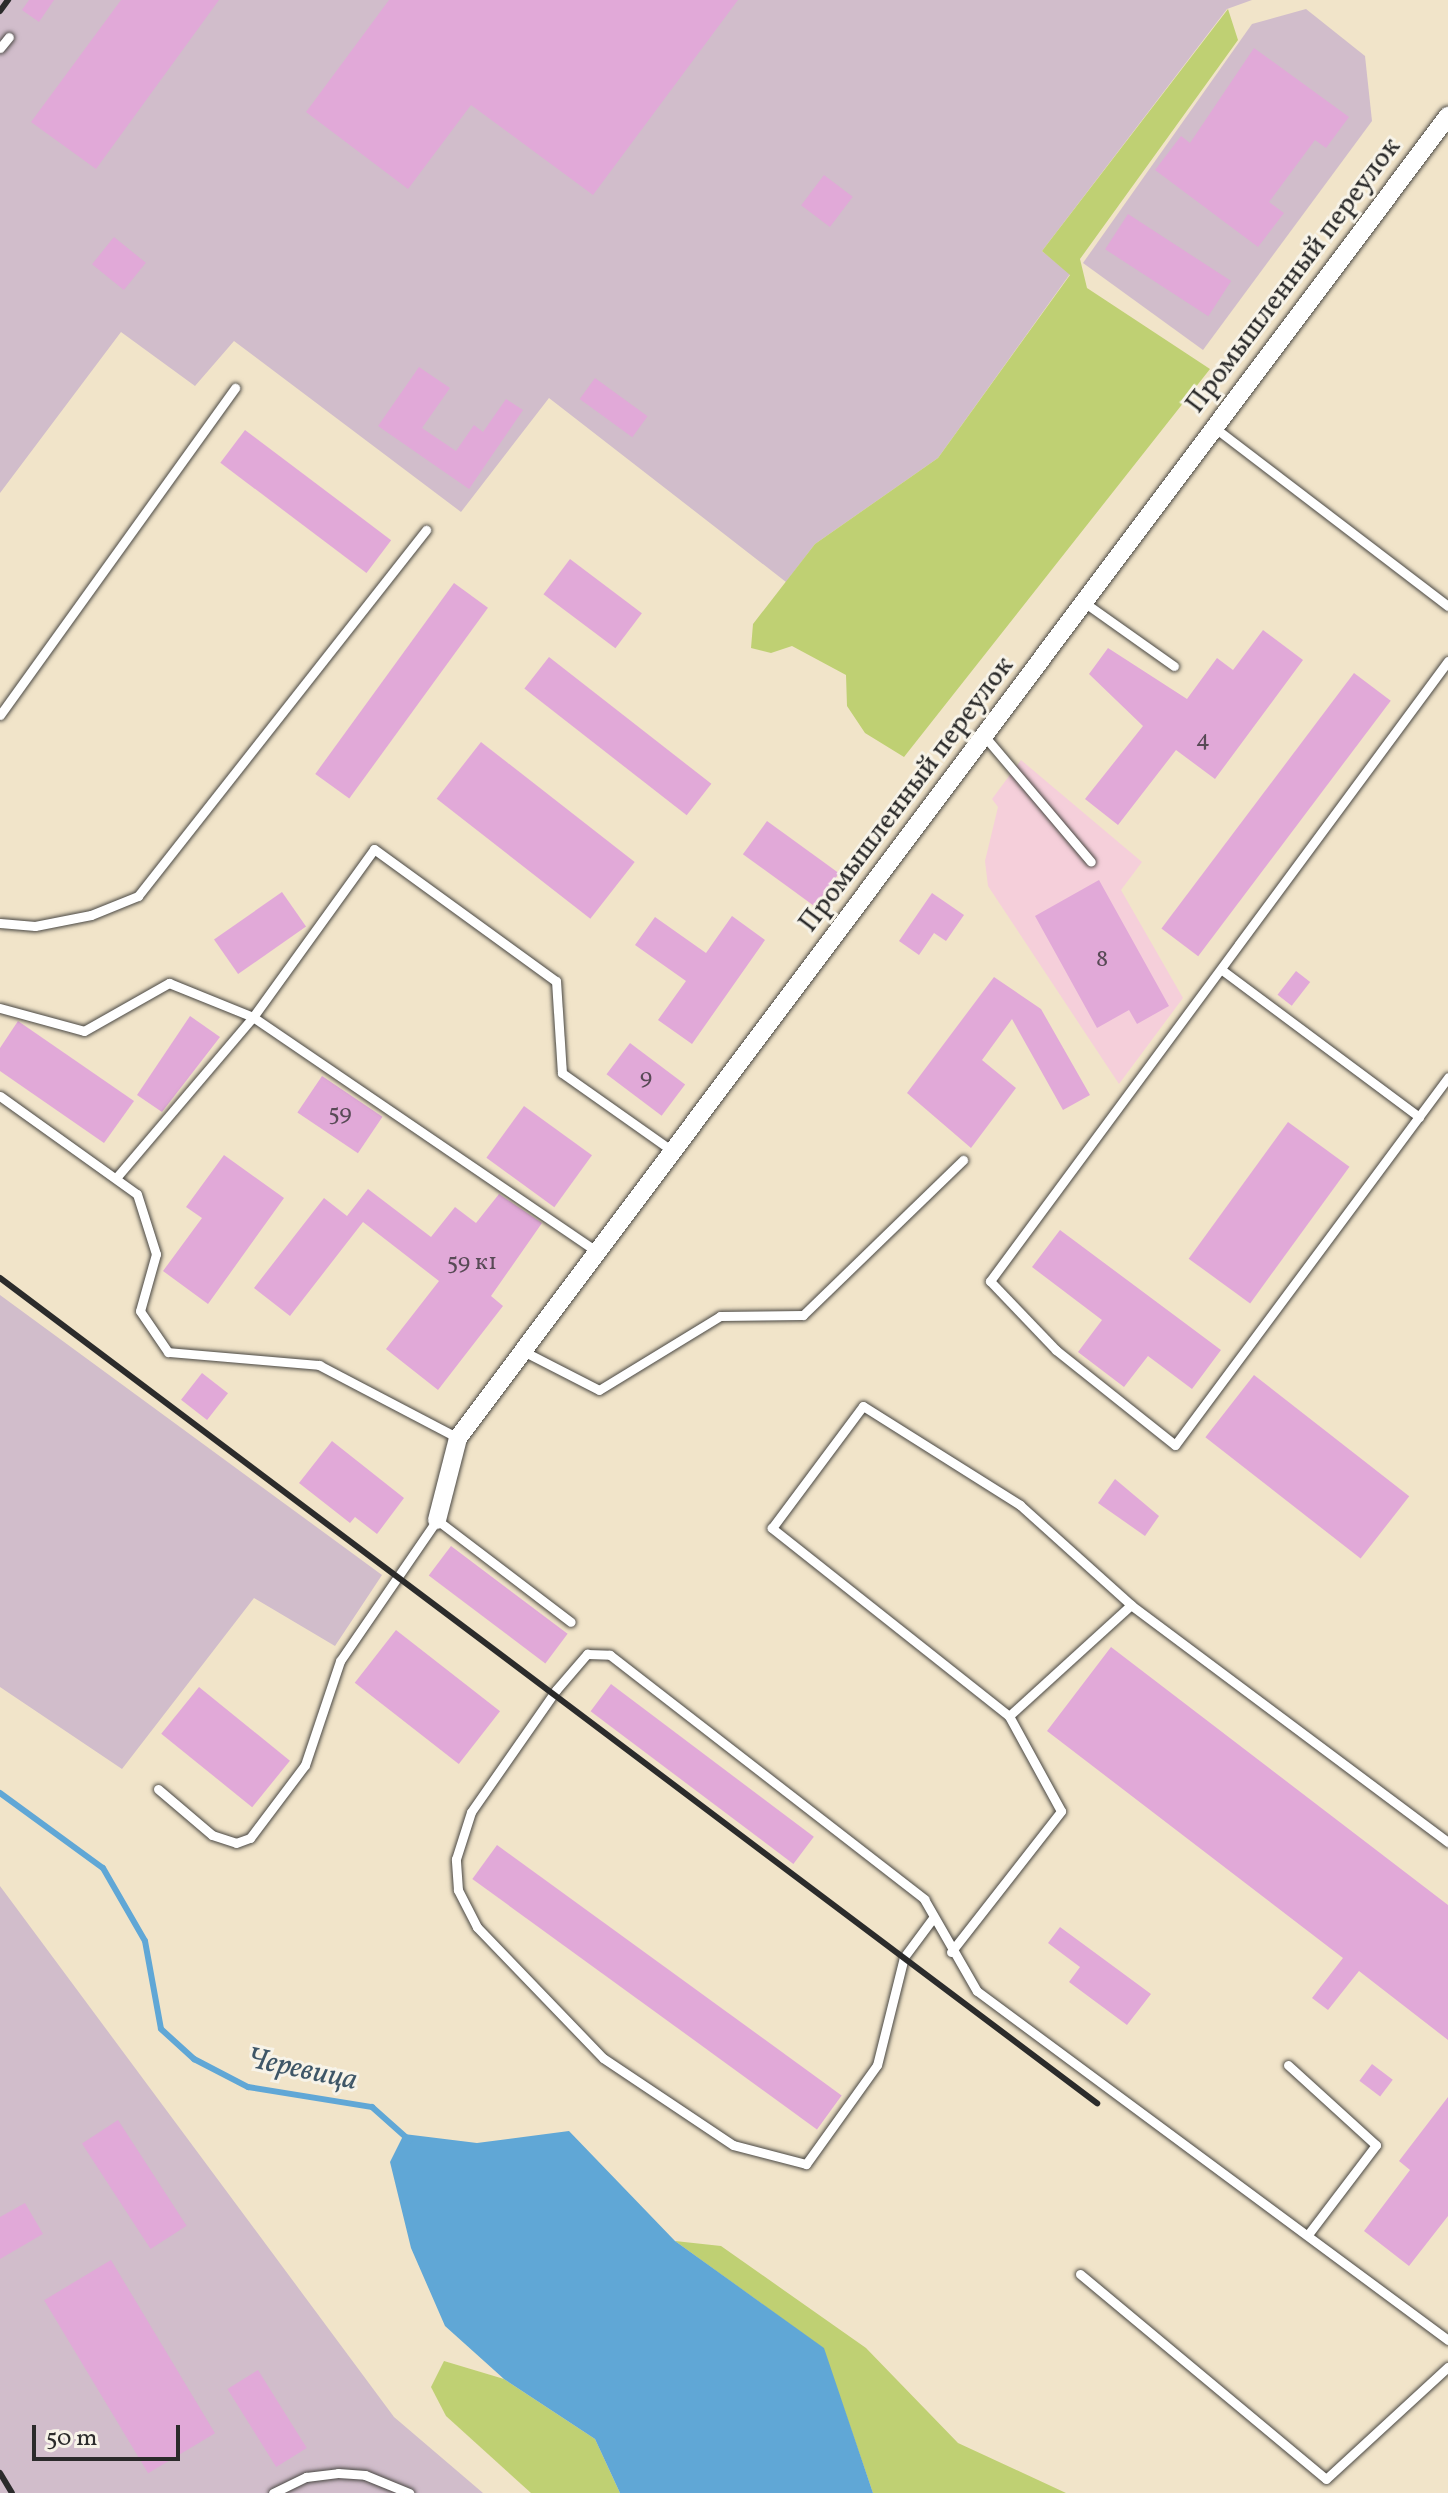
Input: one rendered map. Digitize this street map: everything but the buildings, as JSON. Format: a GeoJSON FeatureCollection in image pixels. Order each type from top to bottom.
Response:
{"type":"FeatureCollection","features":[{"type":"Feature","properties":{"kind":"street","name":"Промышленный переулок"},"geometry":{"type":"LineString","coordinates":[[437,1520],[458,1438],[986,738],[1448,116]]}},
{"type":"Feature","properties":{"kind":"lane"},"geometry":{"type":"LineString","coordinates":[[0,48],[9,37]]}},
{"type":"Feature","properties":{"kind":"lane"},"geometry":{"type":"LineString","coordinates":[[0,715],[235,388]]}},
{"type":"Feature","properties":{"kind":"lane"},"geometry":{"type":"LineString","coordinates":[[1215,428],[1448,606]]}},
{"type":"Feature","properties":{"kind":"lane"},"geometry":{"type":"LineString","coordinates":[[0,923],[77,918],[138,896],[426,530]]}},
{"type":"Feature","properties":{"kind":"lane"},"geometry":{"type":"LineString","coordinates":[[1085,603],[1174,666]]}},
{"type":"Feature","properties":{"kind":"lane"},"geometry":{"type":"LineString","coordinates":[[1448,661],[990,1281],[1056,1350],[1175,1445],[1448,1077]]}},
{"type":"Feature","properties":{"kind":"lane"},"geometry":{"type":"LineString","coordinates":[[986,738],[1091,862]]}},
{"type":"Feature","properties":{"kind":"lane"},"geometry":{"type":"LineString","coordinates":[[116,1178],[253,1017],[374,849],[556,981],[562,1073],[674,1152]]}},
{"type":"Feature","properties":{"kind":"lane"},"geometry":{"type":"LineString","coordinates":[[1222,970],[1419,1117]]}},
{"type":"Feature","properties":{"kind":"lane"},"geometry":{"type":"LineString","coordinates":[[0,1008],[84,1031],[169,983],[253,1017],[598,1252]]}},
{"type":"Feature","properties":{"kind":"lane"},"geometry":{"type":"LineString","coordinates":[[0,1096],[137,1194],[156,1254],[140,1311],[168,1352],[319,1365],[458,1438]]}},
{"type":"Feature","properties":{"kind":"lane"},"geometry":{"type":"LineString","coordinates":[[523,1351],[599,1390],[720,1316],[803,1315],[963,1160]]}},
{"type":"Feature","properties":{"kind":"lane"},"geometry":{"type":"LineString","coordinates":[[951,1952],[1061,1811],[1009,1716],[772,1528],[863,1406],[1020,1505],[1131,1605],[1448,1842]]}},
{"type":"Feature","properties":{"kind":"lane"},"geometry":{"type":"LineString","coordinates":[[158,1789],[212,1835],[236,1843],[250,1838],[305,1765],[340,1661],[437,1520],[571,1622]]}},
{"type":"Feature","properties":{"kind":"lane"},"geometry":{"type":"LineString","coordinates":[[1009,1716],[1131,1605]]}},
{"type":"Feature","properties":{"kind":"lane"},"geometry":{"type":"LineString","coordinates":[[933,1918],[904,1957],[877,2065],[806,2164],[733,2145],[603,2058],[477,1927],[458,1890],[456,1859],[471,1812],[556,1690],[587,1654],[600,1651],[837,1825],[924,1899],[951,1952],[977,1991],[1310,2232],[1448,2340]]}},
{"type":"Feature","properties":{"kind":"lane"},"geometry":{"type":"LineString","coordinates":[[1288,2065],[1376,2145],[1310,2232]]}},
{"type":"Feature","properties":{"kind":"lane"},"geometry":{"type":"LineString","coordinates":[[1080,2274],[1326,2479],[1448,2367]]}},
{"type":"Feature","properties":{"kind":"lane"},"geometry":{"type":"LineString","coordinates":[[273,2493],[306,2477],[338,2473],[365,2475],[409,2493]]}},
{"type":"Feature","properties":{"kind":"shaded area"},"geometry":{"type":"Polygon","coordinates":[[[0,0],[1252,0],[1227,9],[1042,251],[1070,274],[938,458],[815,544],[786,582],[549,398],[461,512],[234,341],[195,386],[121,332],[0,493],[0,0]]]}},
{"type":"Feature","properties":{"kind":"shaded area"},"geometry":{"type":"Polygon","coordinates":[[[1306,9],[1365,56],[1372,121],[1203,350],[1083,263],[1252,24],[1306,9]]]}},
{"type":"Feature","properties":{"kind":"shaded area"},"geometry":{"type":"Polygon","coordinates":[[[1021,760],[1142,862],[1121,890],[1183,998],[1119,1084],[988,886],[985,861],[998,807],[992,799],[1021,760]]]}},
{"type":"Feature","properties":{"kind":"shaded area"},"geometry":{"type":"Polygon","coordinates":[[[0,1295],[382,1575],[335,1646],[254,1598],[122,1769],[0,1687],[0,1295]]]}},
{"type":"Feature","properties":{"kind":"shaded area"},"geometry":{"type":"Polygon","coordinates":[[[0,1886],[394,2417],[483,2493],[0,2493],[0,1886]]]}},
{"type":"Feature","properties":{"kind":"green space"},"geometry":{"type":"Polygon","coordinates":[[[1228,9],[1238,40],[1080,259],[1087,288],[1210,369],[904,757],[865,733],[847,706],[846,675],[792,646],[771,653],[751,648],[753,624],[815,544],[938,458],[1070,275],[1042,251],[1228,9]]]}},
{"type":"Feature","properties":{"kind":"green space"},"geometry":{"type":"Polygon","coordinates":[[[675,2241],[721,2246],[866,2348],[958,2443],[1066,2493],[873,2493],[823,2348],[675,2241]]]}},
{"type":"Feature","properties":{"kind":"green space"},"geometry":{"type":"Polygon","coordinates":[[[444,2361],[504,2379],[595,2439],[620,2493],[531,2493],[446,2416],[431,2387],[444,2361]]]}},
{"type":"Feature","properties":{"kind":"water"},"geometry":{"type":"Polygon","coordinates":[[[569,2131],[675,2241],[824,2348],[873,2493],[620,2493],[595,2439],[504,2379],[445,2326],[411,2248],[390,2162],[404,2134],[477,2143],[569,2131]]]}},
{"type":"Feature","properties":{"kind":"waterway","name":"Черевица"},"geometry":{"type":"LineString","coordinates":[[0,1793],[103,1868],[145,1941],[161,2029],[194,2059],[248,2087],[372,2107],[409,2140]]}},
{"type":"Feature","properties":{"kind":"railway"},"geometry":{"type":"LineString","coordinates":[[0,11],[8,0]]}},
{"type":"Feature","properties":{"kind":"railway"},"geometry":{"type":"LineString","coordinates":[[0,1278],[1097,2103]]}},
{"type":"Feature","properties":{"kind":"railway"},"geometry":{"type":"LineString","coordinates":[[0,2473],[12,2493]]}}]}
